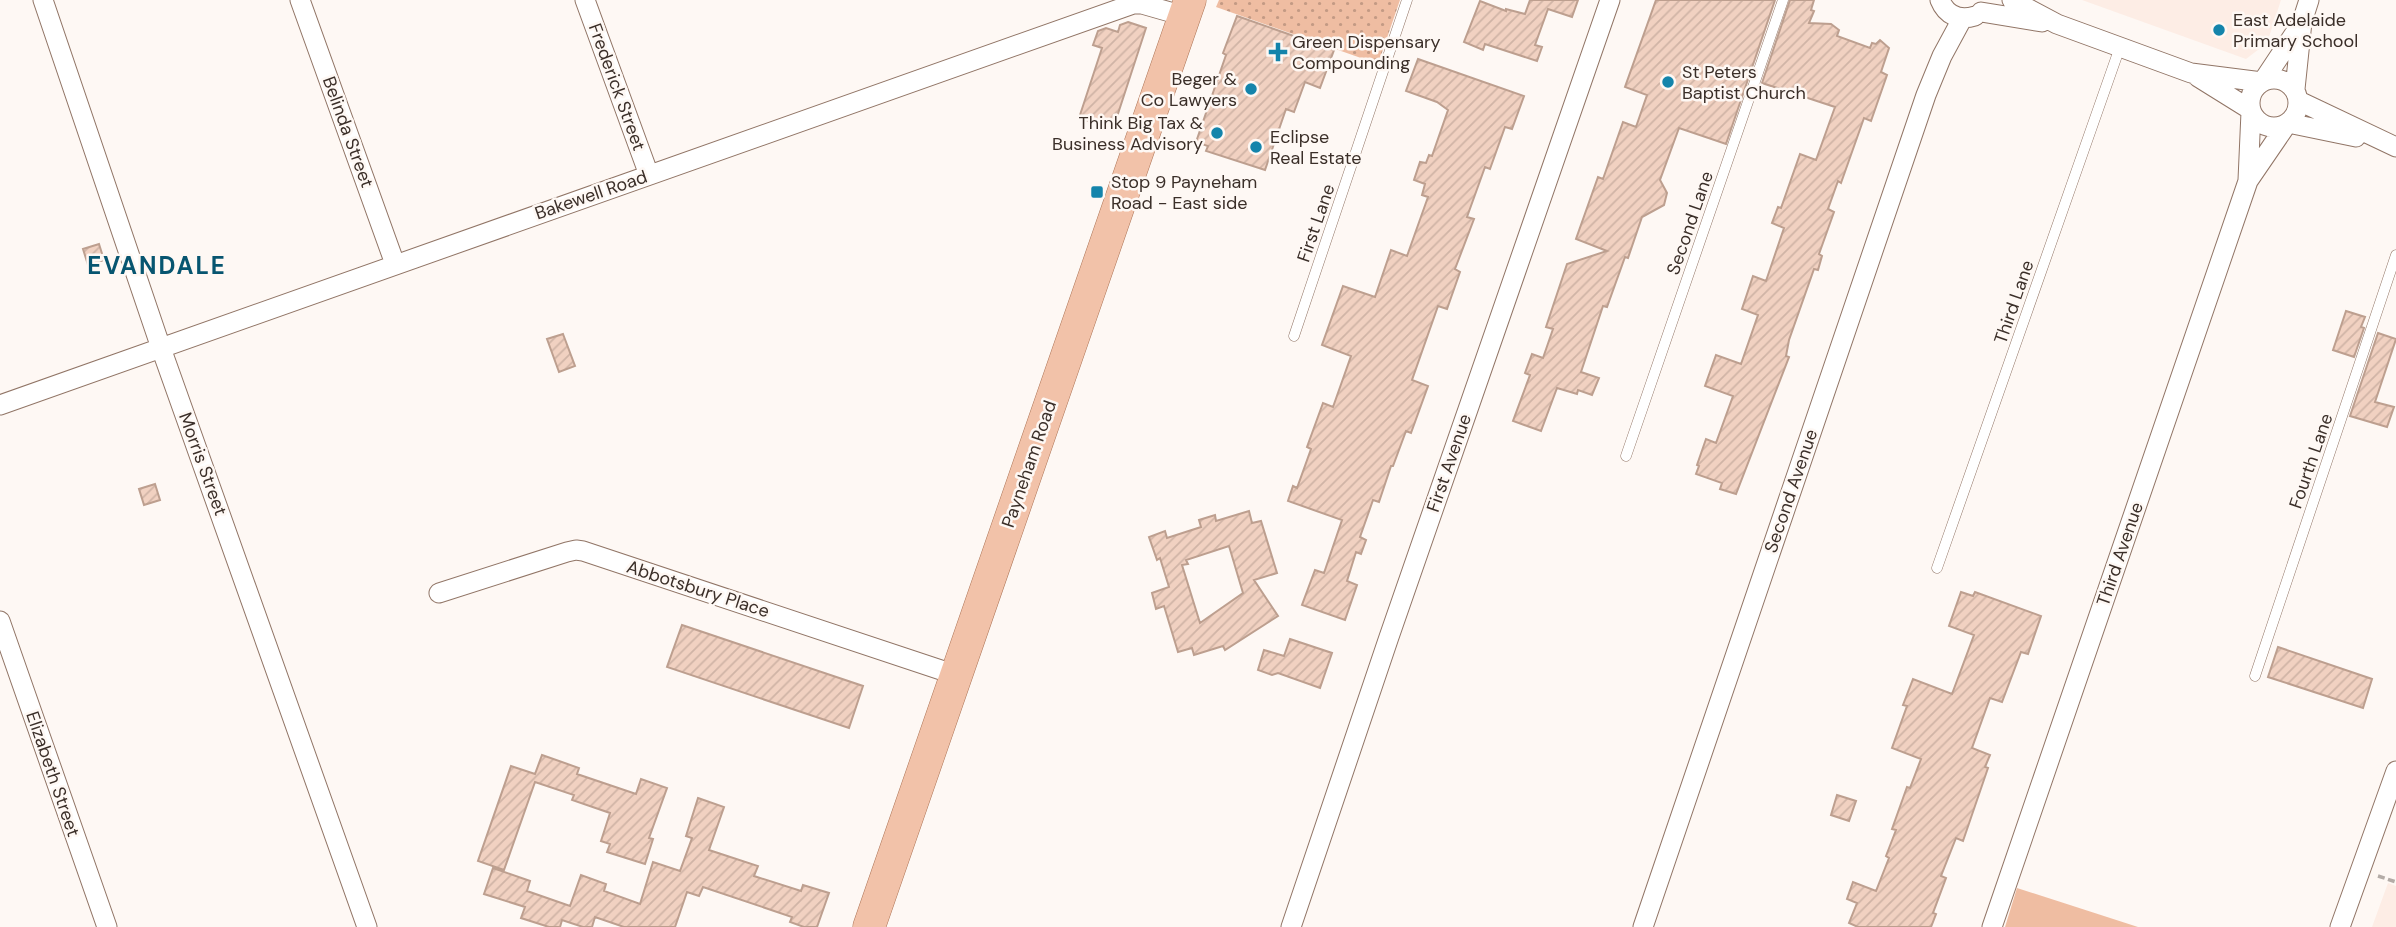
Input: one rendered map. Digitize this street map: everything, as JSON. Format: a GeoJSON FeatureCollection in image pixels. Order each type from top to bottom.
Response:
{"type":"FeatureCollection","features":[{"type":"Feature","properties":{"kind":"main road","name":"Payneham Road"},"geometry":{"type":"LineString","coordinates":[[869,927],[1187,8]]}},
{"type":"Feature","properties":{"kind":"street","name":"Morris Street"},"geometry":{"type":"LineString","coordinates":[[43,0],[161,348],[367,927]]}},
{"type":"Feature","properties":{"kind":"street","name":"Belinda Street"},"geometry":{"type":"LineString","coordinates":[[300,0],[396,264]]}},
{"type":"Feature","properties":{"kind":"street","name":"First Avenue"},"geometry":{"type":"LineString","coordinates":[[1291,927],[1610,0]]}},
{"type":"Feature","properties":{"kind":"street"},"geometry":{"type":"LineString","coordinates":[[2012,0],[2056,24],[2191,72],[2263,82],[2277,79],[2290,84],[2297,95],[2388,144]]}},
{"type":"Feature","properties":{"kind":"street"},"geometry":{"type":"LineString","coordinates":[[2191,72],[2251,111],[2255,118],[2266,126],[2280,127],[2288,124],[2297,114],[2302,22],[2309,0]]}},
{"type":"Feature","properties":{"kind":"street","name":"Bakewell Road"},"geometry":{"type":"LineString","coordinates":[[0,405],[1133,4],[1187,8]]}},
{"type":"Feature","properties":{"kind":"street","name":"Frederick Street"},"geometry":{"type":"LineString","coordinates":[[592,5],[649,175]]}},
{"type":"Feature","properties":{"kind":"street"},"geometry":{"type":"LineString","coordinates":[[1957,6],[2056,24]]}},
{"type":"Feature","properties":{"kind":"street","name":"Second Avenue"},"geometry":{"type":"LineString","coordinates":[[1643,927],[1957,6]]}},
{"type":"Feature","properties":{"kind":"street"},"geometry":{"type":"LineString","coordinates":[[2251,111],[2251,94],[2263,82],[2302,22]]}},
{"type":"Feature","properties":{"kind":"street","name":"Third Avenue"},"geometry":{"type":"LineString","coordinates":[[2248,181],[2251,111]]}},
{"type":"Feature","properties":{"kind":"street"},"geometry":{"type":"LineString","coordinates":[[2288,124],[2388,144]]}},
{"type":"Feature","properties":{"kind":"street","name":"Third Avenue"},"geometry":{"type":"LineString","coordinates":[[1992,927],[2248,181],[2288,124]]}},
{"type":"Feature","properties":{"kind":"street","name":"Abbotsbury Place"},"geometry":{"type":"LineString","coordinates":[[439,593],[576,550],[583,551],[956,675]]}},
{"type":"Feature","properties":{"kind":"street","name":"Elizabeth Street"},"geometry":{"type":"LineString","coordinates":[[0,621],[107,927]]}},
{"type":"Feature","properties":{"kind":"street"},"geometry":{"type":"LineString","coordinates":[[2340,927],[2396,771]]}},
{"type":"Feature","properties":{"kind":"lane","name":"First Lane"},"geometry":{"type":"LineString","coordinates":[[1294,337],[1407,0]]}},
{"type":"Feature","properties":{"kind":"lane","name":"Second Lane"},"geometry":{"type":"LineString","coordinates":[[1626,456],[1783,0]]}},
{"type":"Feature","properties":{"kind":"lane","name":"Third Lane"},"geometry":{"type":"LineString","coordinates":[[1937,568],[2120,47]]}},
{"type":"Feature","properties":{"kind":"lane","name":"Fourth Lane"},"geometry":{"type":"LineString","coordinates":[[2255,676],[2396,255]]}},
{"type":"Feature","properties":{"kind":"shaded area"},"geometry":{"type":"Polygon","coordinates":[[[1219,0],[1400,0],[1378,64],[1216,7],[1219,0]]]}},
{"type":"Feature","properties":{"kind":"shaded area","name":"East Adelaide Primary School"},"geometry":{"type":"Polygon","coordinates":[[[2082,0],[2281,0],[2267,43],[2246,59],[2082,0]]]}},
{"type":"Feature","properties":{"kind":"shaded area"},"geometry":{"type":"Polygon","coordinates":[[[2388,883],[2396,886],[2396,927],[2372,927],[2388,883]]]}},
{"type":"Feature","properties":{"kind":"shaded area"},"geometry":{"type":"Polygon","coordinates":[[[2017,888],[2138,927],[2005,927],[2017,888]]]}},
{"type":"Feature","properties":{"kind":"building"},"geometry":{"type":"Polygon","coordinates":[[[1530,0],[1578,0],[1572,17],[1548,9],[1535,45],[1542,47],[1537,61],[1485,44],[1483,50],[1464,42],[1480,1],[1506,11],[1525,14],[1530,0]]]}},
{"type":"Feature","properties":{"kind":"building"},"geometry":{"type":"Polygon","coordinates":[[[1656,0],[1775,0],[1726,144],[1679,128],[1660,180],[1667,193],[1664,205],[1642,217],[1607,307],[1603,306],[1581,372],[1599,378],[1592,395],[1578,390],[1577,394],[1557,388],[1541,431],[1513,421],[1530,375],[1525,373],[1532,354],[1543,358],[1553,329],[1546,327],[1567,264],[1607,251],[1576,239],[1598,177],[1603,179],[1623,122],[1636,127],[1647,95],[1625,87],[1656,0]]]}},
{"type":"Feature","properties":{"kind":"building"},"geometry":{"type":"Polygon","coordinates":[[[1790,0],[1814,0],[1811,10],[1814,11],[1809,23],[1831,24],[1839,30],[1837,36],[1870,48],[1872,43],[1876,44],[1880,40],[1889,48],[1881,72],[1887,75],[1871,121],[1864,118],[1841,183],[1838,181],[1828,209],[1834,212],[1819,254],[1822,256],[1818,270],[1814,269],[1789,340],[1786,356],[1789,357],[1736,494],[1720,489],[1722,483],[1696,474],[1706,439],[1716,443],[1733,396],[1705,386],[1716,355],[1741,364],[1758,315],[1742,309],[1753,276],[1766,281],[1784,228],[1772,223],[1778,207],[1781,208],[1800,154],[1816,160],[1835,107],[1762,83],[1790,0]]]}},
{"type":"Feature","properties":{"kind":"building"},"geometry":{"type":"Polygon","coordinates":[[[1237,16],[1334,50],[1320,88],[1305,82],[1294,112],[1286,109],[1265,170],[1206,151],[1208,146],[1196,142],[1237,16]]]}},
{"type":"Feature","properties":{"kind":"building"},"geometry":{"type":"Polygon","coordinates":[[[1128,22],[1146,28],[1113,129],[1079,118],[1102,48],[1093,45],[1098,31],[1106,28],[1118,32],[1120,25],[1128,22]]]}},
{"type":"Feature","properties":{"kind":"building"},"geometry":{"type":"Polygon","coordinates":[[[1418,59],[1524,96],[1512,129],[1505,127],[1490,169],[1485,167],[1467,217],[1474,219],[1455,269],[1460,272],[1447,309],[1438,306],[1412,380],[1428,386],[1411,433],[1406,431],[1391,466],[1379,502],[1373,500],[1360,537],[1366,540],[1361,554],[1356,552],[1347,581],[1357,585],[1345,620],[1302,605],[1315,570],[1324,573],[1342,520],[1288,501],[1293,486],[1297,488],[1311,449],[1307,447],[1323,403],[1333,407],[1351,356],[1322,345],[1343,286],[1375,297],[1391,250],[1407,256],[1428,197],[1422,195],[1425,184],[1414,180],[1420,162],[1426,163],[1429,155],[1432,156],[1448,110],[1437,102],[1406,91],[1418,59]]]}},
{"type":"Feature","properties":{"kind":"building"},"geometry":{"type":"Polygon","coordinates":[[[99,244],[104,260],[88,265],[83,249],[99,244]]]}},
{"type":"Feature","properties":{"kind":"building"},"geometry":{"type":"Polygon","coordinates":[[[2346,311],[2365,317],[2354,357],[2333,350],[2346,311]]]}},
{"type":"Feature","properties":{"kind":"building"},"geometry":{"type":"Polygon","coordinates":[[[2378,333],[2396,339],[2375,402],[2394,407],[2387,427],[2350,416],[2378,333]]]}},
{"type":"Feature","properties":{"kind":"building"},"geometry":{"type":"Polygon","coordinates":[[[563,334],[575,366],[559,372],[547,339],[563,334]]]}},
{"type":"Feature","properties":{"kind":"building"},"geometry":{"type":"Polygon","coordinates":[[[155,484],[160,500],[144,505],[139,489],[155,484]]]}},
{"type":"Feature","properties":{"kind":"building"},"geometry":{"type":"Polygon","coordinates":[[[1249,511],[1252,523],[1261,521],[1277,573],[1254,580],[1278,616],[1225,650],[1223,646],[1194,655],[1192,648],[1178,652],[1164,606],[1156,609],[1152,593],[1169,587],[1160,558],[1157,560],[1149,537],[1165,531],[1167,538],[1201,527],[1199,520],[1215,515],[1216,521],[1249,511]],[[1229,546],[1186,560],[1188,564],[1182,565],[1200,623],[1243,593],[1229,546]]]}},
{"type":"Feature","properties":{"kind":"building"},"geometry":{"type":"Polygon","coordinates":[[[1961,592],[1973,596],[1975,592],[2041,616],[2028,654],[2021,652],[2002,702],[1990,698],[1972,748],[1990,755],[1985,767],[1988,768],[1963,841],[1956,838],[1941,876],[1946,878],[1933,913],[1936,914],[1931,927],[1858,927],[1849,923],[1857,903],[1847,899],[1853,882],[1876,891],[1889,858],[1886,856],[1896,830],[1892,829],[1907,787],[1910,788],[1921,759],[1892,748],[1907,706],[1903,705],[1913,679],[1952,694],[1974,635],[1949,626],[1961,592]]]}},
{"type":"Feature","properties":{"kind":"building"},"geometry":{"type":"Polygon","coordinates":[[[682,625],[863,686],[849,728],[667,667],[682,625]]]}},
{"type":"Feature","properties":{"kind":"building"},"geometry":{"type":"Polygon","coordinates":[[[1290,639],[1332,653],[1320,688],[1278,673],[1272,675],[1258,670],[1264,650],[1284,656],[1290,639]]]}},
{"type":"Feature","properties":{"kind":"building"},"geometry":{"type":"Polygon","coordinates":[[[2278,647],[2372,679],[2363,708],[2268,677],[2278,647]]]}},
{"type":"Feature","properties":{"kind":"building"},"geometry":{"type":"Polygon","coordinates":[[[542,755],[579,768],[577,774],[636,794],[641,779],[667,788],[649,838],[653,839],[645,864],[607,852],[610,844],[601,841],[610,813],[572,800],[574,795],[535,782],[504,870],[478,861],[511,766],[535,774],[542,755]]]}},
{"type":"Feature","properties":{"kind":"building"},"geometry":{"type":"Polygon","coordinates":[[[1837,795],[1856,801],[1849,821],[1831,815],[1837,795]]]}},
{"type":"Feature","properties":{"kind":"building"},"geometry":{"type":"Polygon","coordinates":[[[698,798],[724,807],[709,850],[758,866],[754,876],[801,891],[803,885],[829,893],[817,927],[804,927],[790,922],[792,917],[703,887],[699,896],[687,892],[675,927],[624,927],[595,917],[592,927],[562,920],[560,927],[549,927],[521,918],[525,907],[484,894],[493,868],[530,881],[527,891],[570,906],[581,875],[606,884],[604,891],[640,904],[653,862],[680,871],[692,838],[686,836],[698,798]]]}},
{"type":"Feature","properties":{"kind":"place","name":"East Adelaide Primary School"},"geometry":{"type":"Point","coordinates":[2219,30]}},
{"type":"Feature","properties":{"kind":"place","name":"Green Dispensary Compounding"},"geometry":{"type":"Point","coordinates":[1278,52]}},
{"type":"Feature","properties":{"kind":"place","name":"St Peters Baptist Church"},"geometry":{"type":"Point","coordinates":[1668,82]}},
{"type":"Feature","properties":{"kind":"place","name":"Beger & Co Lawyers"},"geometry":{"type":"Point","coordinates":[1251,89]}},
{"type":"Feature","properties":{"kind":"place","name":"Think Big Tax & Business Advisory"},"geometry":{"type":"Point","coordinates":[1217,133]}},
{"type":"Feature","properties":{"kind":"place","name":"Eclipse Real Estate"},"geometry":{"type":"Point","coordinates":[1256,147]}},
{"type":"Feature","properties":{"kind":"place","name":"Stop 9 Payneham Road - East side"},"geometry":{"type":"Point","coordinates":[1097,192]}},
{"type":"Feature","properties":{"kind":"district","name":"EVANDALE"},"geometry":{"type":"Point","coordinates":[157,265]}}]}
